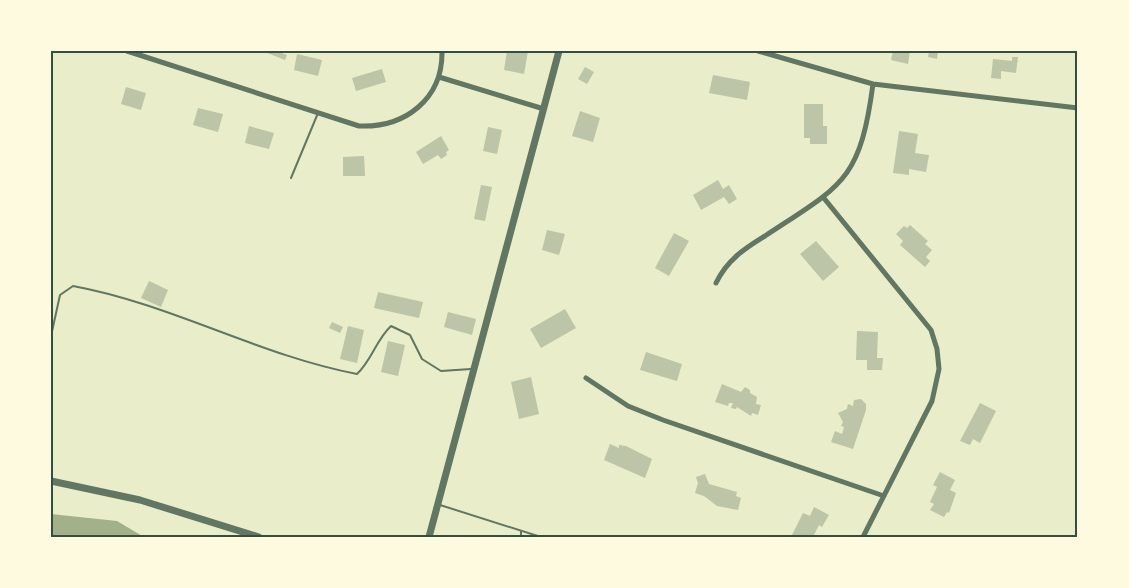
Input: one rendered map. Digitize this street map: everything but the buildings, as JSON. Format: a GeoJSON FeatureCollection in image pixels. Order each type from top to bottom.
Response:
{"type":"FeatureCollection","features":[{"type":"Feature","properties":{"kind":"street"},"geometry":{"type":"LineString","coordinates":[[127,51],[359,126],[386,124],[416,111],[433,91],[439,76],[442,51]]}},
{"type":"Feature","properties":{"kind":"street"},"geometry":{"type":"LineString","coordinates":[[429,537],[559,51]]}},
{"type":"Feature","properties":{"kind":"street"},"geometry":{"type":"LineString","coordinates":[[758,51],[873,84],[1078,108]]}},
{"type":"Feature","properties":{"kind":"street"},"geometry":{"type":"LineString","coordinates":[[439,76],[544,109]]}},
{"type":"Feature","properties":{"kind":"street"},"geometry":{"type":"LineString","coordinates":[[716,283],[724,267],[736,255],[823,197],[846,176],[859,153],[873,84]]}},
{"type":"Feature","properties":{"kind":"street"},"geometry":{"type":"LineString","coordinates":[[823,197],[924,318],[937,349],[939,369],[934,395],[863,537]]}},
{"type":"Feature","properties":{"kind":"street"},"geometry":{"type":"LineString","coordinates":[[586,378],[628,406],[884,495]]}},
{"type":"Feature","properties":{"kind":"street"},"geometry":{"type":"LineString","coordinates":[[51,481],[140,500],[259,537]]}},
{"type":"Feature","properties":{"kind":"lane"},"geometry":{"type":"LineString","coordinates":[[291,178],[318,112]]}},
{"type":"Feature","properties":{"kind":"lane"},"geometry":{"type":"LineString","coordinates":[[51,336],[60,294],[73,286],[199,322],[329,369],[357,374],[369,364],[384,333],[391,326],[410,335],[422,359],[441,371],[475,369]]}},
{"type":"Feature","properties":{"kind":"lane"},"geometry":{"type":"LineString","coordinates":[[438,504],[541,537]]}},
{"type":"Feature","properties":{"kind":"lane"},"geometry":{"type":"LineString","coordinates":[[520,531],[520,537]]}},
{"type":"Feature","properties":{"kind":"shaded area"},"geometry":{"type":"Polygon","coordinates":[[[51,514],[117,521],[144,537],[51,535],[51,514]]]}}]}
